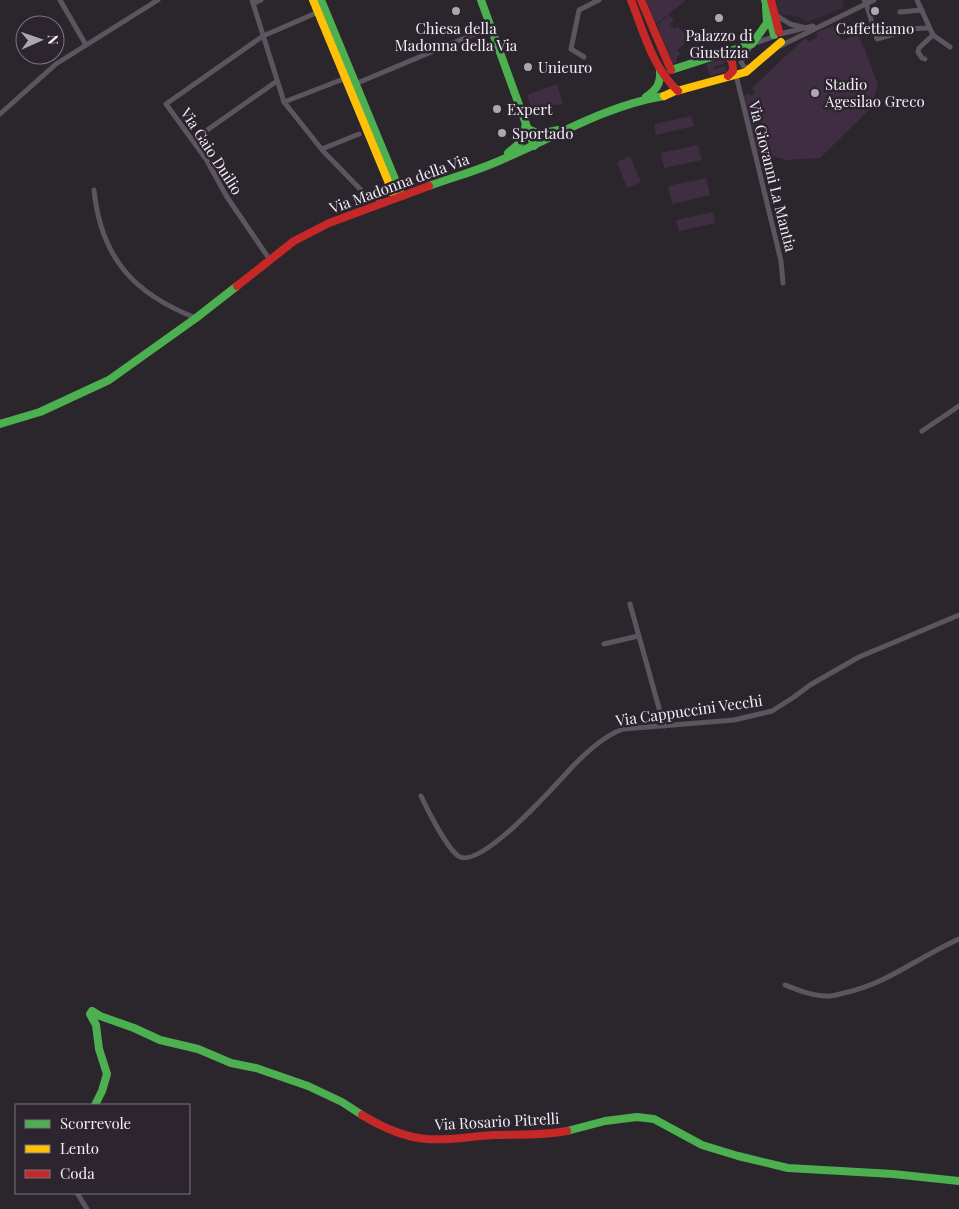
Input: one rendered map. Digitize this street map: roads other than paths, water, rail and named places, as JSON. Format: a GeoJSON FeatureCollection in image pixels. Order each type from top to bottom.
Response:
{"type":"FeatureCollection","features":[{"type":"Feature","properties":{"kind":"street"},"geometry":{"type":"LineString","coordinates":[[60,0],[86,45]]}},
{"type":"Feature","properties":{"kind":"street"},"geometry":{"type":"LineString","coordinates":[[0,114],[56,64],[158,0]]}},
{"type":"Feature","properties":{"kind":"street"},"geometry":{"type":"LineString","coordinates":[[261,0],[253,2],[284,102],[322,149],[364,192],[376,197],[382,203]]}},
{"type":"Feature","properties":{"kind":"street"},"geometry":{"type":"LineString","coordinates":[[263,36],[316,12],[312,0]]}},
{"type":"Feature","properties":{"kind":"street"},"geometry":{"type":"LineString","coordinates":[[312,0],[355,84],[398,197]]}},
{"type":"Feature","properties":{"kind":"street"},"geometry":{"type":"LineString","coordinates":[[321,0],[346,78],[398,197]]}},
{"type":"Feature","properties":{"kind":"street"},"geometry":{"type":"LineString","coordinates":[[481,0],[534,146]]}},
{"type":"Feature","properties":{"kind":"street"},"geometry":{"type":"LineString","coordinates":[[584,57],[571,49],[578,13],[581,8],[599,0]]}},
{"type":"Feature","properties":{"kind":"street"},"geometry":{"type":"LineString","coordinates":[[631,0],[659,66],[668,82],[678,91]]}},
{"type":"Feature","properties":{"kind":"street"},"geometry":{"type":"LineString","coordinates":[[641,0],[671,70],[666,90],[654,98]]}},
{"type":"Feature","properties":{"kind":"street"},"geometry":{"type":"LineString","coordinates":[[671,70],[752,44],[778,40],[826,22],[865,2],[874,0]]}},
{"type":"Feature","properties":{"kind":"street"},"geometry":{"type":"LineString","coordinates":[[917,0],[932,35],[950,47]]}},
{"type":"Feature","properties":{"kind":"street"},"geometry":{"type":"LineString","coordinates":[[768,2],[775,15],[778,40]]}},
{"type":"Feature","properties":{"kind":"street"},"geometry":{"type":"LineString","coordinates":[[768,2],[778,40]]}},
{"type":"Feature","properties":{"kind":"street"},"geometry":{"type":"LineString","coordinates":[[750,68],[744,67],[741,62],[767,23],[768,2]]}},
{"type":"Feature","properties":{"kind":"street"},"geometry":{"type":"LineString","coordinates":[[865,2],[877,39],[897,33]]}},
{"type":"Feature","properties":{"kind":"street"},"geometry":{"type":"LineString","coordinates":[[900,12],[922,10]]}},
{"type":"Feature","properties":{"kind":"street"},"geometry":{"type":"LineString","coordinates":[[775,15],[784,22],[807,28]]}},
{"type":"Feature","properties":{"kind":"street"},"geometry":{"type":"LineString","coordinates":[[778,40],[826,22]]}},
{"type":"Feature","properties":{"kind":"street"},"geometry":{"type":"LineString","coordinates":[[355,84],[491,27]]}},
{"type":"Feature","properties":{"kind":"street"},"geometry":{"type":"LineString","coordinates":[[905,29],[929,28]]}},
{"type":"Feature","properties":{"kind":"street"},"geometry":{"type":"LineString","coordinates":[[925,59],[918,52],[919,48],[932,35]]}},
{"type":"Feature","properties":{"kind":"street","name":"Via Gaio Duilio"},"geometry":{"type":"LineString","coordinates":[[263,36],[166,104],[206,159],[228,197],[270,260]]}},
{"type":"Feature","properties":{"kind":"street","name":"Via Madonna della Via"},"geometry":{"type":"LineString","coordinates":[[0,424],[40,412],[109,380],[196,318],[294,242],[320,228],[398,197],[494,164],[583,123],[640,100],[664,96],[746,72],[778,40]]}},
{"type":"Feature","properties":{"kind":"street"},"geometry":{"type":"LineString","coordinates":[[720,54],[729,57],[733,62],[732,76]]}},
{"type":"Feature","properties":{"kind":"street"},"geometry":{"type":"LineString","coordinates":[[640,100],[659,87],[661,83],[659,66]]}},
{"type":"Feature","properties":{"kind":"street","name":"Via Giovanni La Mantia"},"geometry":{"type":"LineString","coordinates":[[732,76],[781,260],[783,282]]}},
{"type":"Feature","properties":{"kind":"street"},"geometry":{"type":"LineString","coordinates":[[284,102],[346,78]]}},
{"type":"Feature","properties":{"kind":"street"},"geometry":{"type":"LineString","coordinates":[[193,140],[277,81]]}},
{"type":"Feature","properties":{"kind":"street"},"geometry":{"type":"LineString","coordinates":[[0,104],[5,108]]}},
{"type":"Feature","properties":{"kind":"street"},"geometry":{"type":"LineString","coordinates":[[526,126],[532,133],[541,135],[583,123]]}},
{"type":"Feature","properties":{"kind":"street"},"geometry":{"type":"LineString","coordinates":[[494,164],[520,145],[526,126]]}},
{"type":"Feature","properties":{"kind":"street"},"geometry":{"type":"LineString","coordinates":[[322,149],[359,134]]}},
{"type":"Feature","properties":{"kind":"street"},"geometry":{"type":"LineString","coordinates":[[94,190],[96,210],[102,231],[115,260],[151,296],[176,310],[196,318]]}},
{"type":"Feature","properties":{"kind":"street"},"geometry":{"type":"LineString","coordinates":[[922,431],[959,406]]}},
{"type":"Feature","properties":{"kind":"street"},"geometry":{"type":"LineString","coordinates":[[630,604],[664,726]]}},
{"type":"Feature","properties":{"kind":"street","name":"Via Cappuccini Vecchi"},"geometry":{"type":"LineString","coordinates":[[421,796],[454,853],[467,858],[489,848],[500,839],[547,795],[574,765],[610,734],[623,730],[734,720],[772,711],[794,698],[810,685],[858,657],[959,615]]}},
{"type":"Feature","properties":{"kind":"street"},"geometry":{"type":"LineString","coordinates":[[604,644],[638,636]]}},
{"type":"Feature","properties":{"kind":"street"},"geometry":{"type":"LineString","coordinates":[[785,986],[806,993],[826,996],[850,992],[867,987],[891,976],[959,939]]}},
{"type":"Feature","properties":{"kind":"street","name":"Via Rosario Pitrelli"},"geometry":{"type":"LineString","coordinates":[[96,1104],[107,1074],[99,1049],[96,1024],[90,1014],[92,1011],[160,1040],[198,1049],[231,1062],[256,1068],[308,1086],[342,1102],[372,1121],[393,1130],[425,1138],[450,1139],[495,1135],[545,1134],[572,1130],[605,1121],[637,1117],[654,1119],[702,1145],[788,1168],[893,1174],[959,1181]]}},
{"type":"Feature","properties":{"kind":"street"},"geometry":{"type":"LineString","coordinates":[[79,1194],[87,1209]]}},
{"type":"Feature","properties":{"kind":"place","name":"Chiesa della Madonna della Via"},"geometry":{"type":"Point","coordinates":[456,11]}},
{"type":"Feature","properties":{"kind":"place","name":"Caffettiamo"},"geometry":{"type":"Point","coordinates":[875,11]}},
{"type":"Feature","properties":{"kind":"place","name":"Palazzo di Giustizia"},"geometry":{"type":"Point","coordinates":[719,18]}},
{"type":"Feature","properties":{"kind":"place","name":"Unieuro"},"geometry":{"type":"Point","coordinates":[528,67]}},
{"type":"Feature","properties":{"kind":"place","name":"Stadio Agesilao Greco"},"geometry":{"type":"Point","coordinates":[815,93]}},
{"type":"Feature","properties":{"kind":"place","name":"Expert"},"geometry":{"type":"Point","coordinates":[497,109]}},
{"type":"Feature","properties":{"kind":"place","name":"Sportado"},"geometry":{"type":"Point","coordinates":[502,133]}}]}
